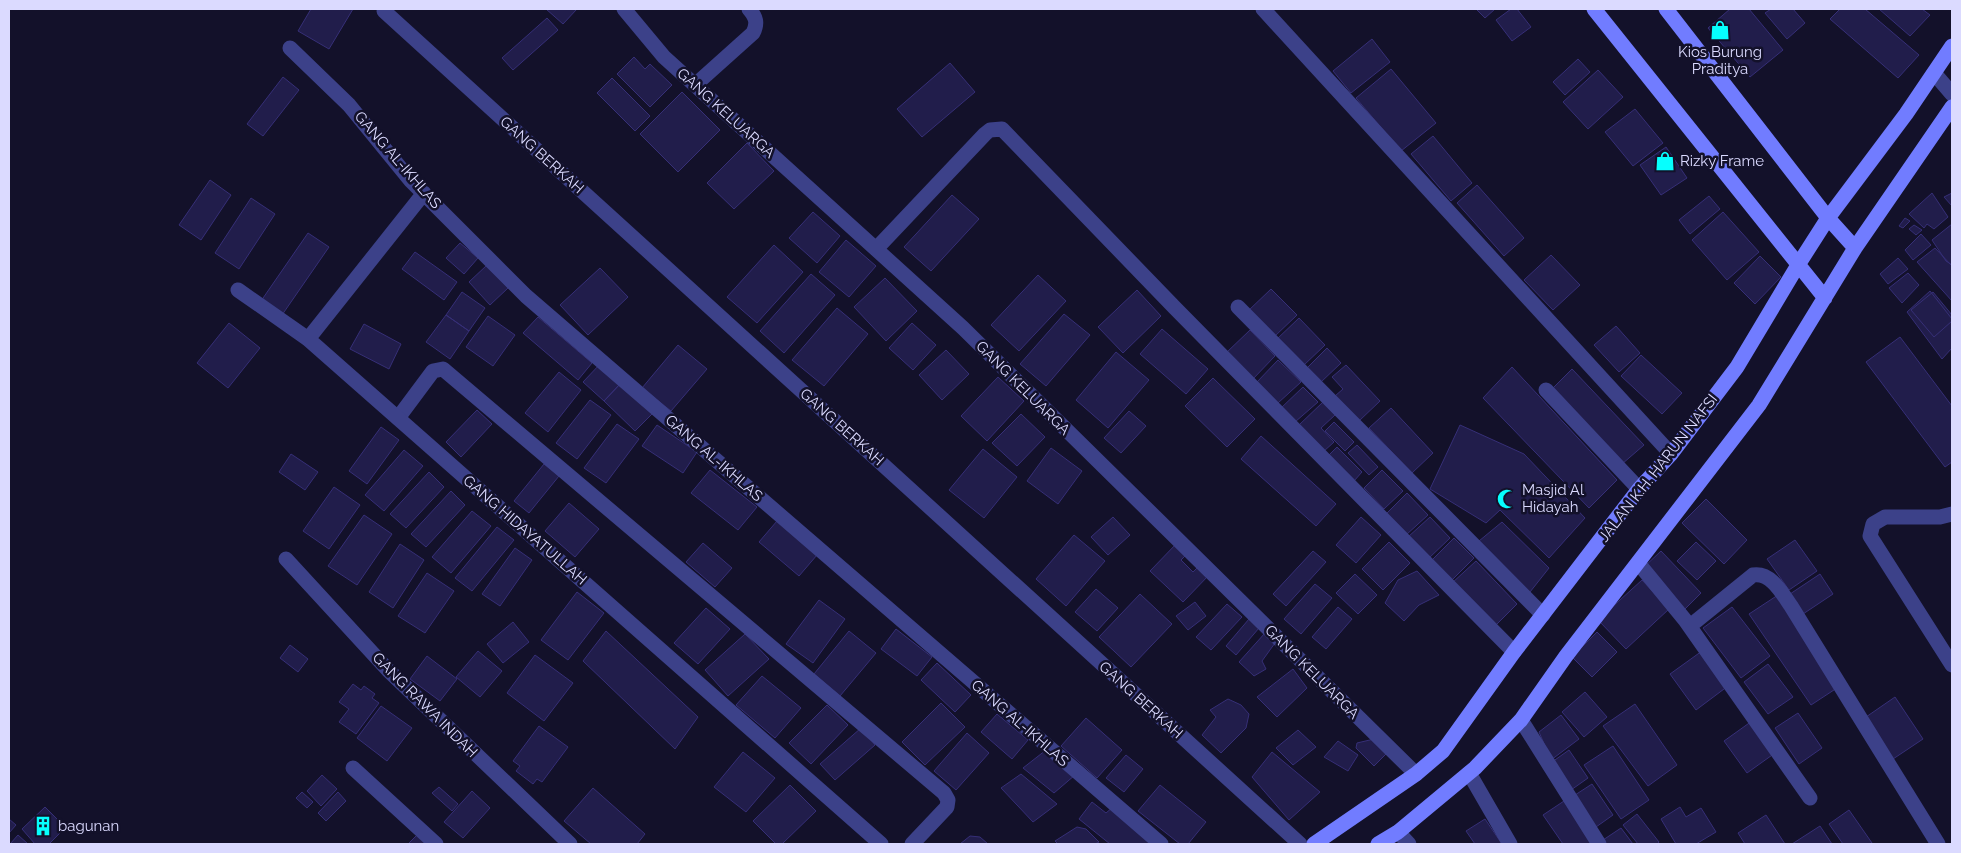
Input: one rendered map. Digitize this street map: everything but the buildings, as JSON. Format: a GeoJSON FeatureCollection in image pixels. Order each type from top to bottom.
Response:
{"type":"FeatureCollection","features":[{"type":"Feature","properties":{"kind":"main road"},"geometry":{"type":"LineString","coordinates":[[1594,9],[1825,298]]}},
{"type":"Feature","properties":{"kind":"main road"},"geometry":{"type":"LineString","coordinates":[[1666,9],[1828,218],[1855,248]]}},
{"type":"Feature","properties":{"kind":"main road","name":"JALAN K.H. HARUN NAFSI"},"geometry":{"type":"LineString","coordinates":[[1314,844],[1416,774],[1443,751],[1514,652],[1544,616],[1639,489],[1671,454],[1737,367],[1828,218],[1952,46]]}},
{"type":"Feature","properties":{"kind":"main road"},"geometry":{"type":"LineString","coordinates":[[1378,844],[1398,832],[1469,773],[1521,720],[1566,656],[1639,564],[1759,405],[1855,248],[1952,107]]}},
{"type":"Feature","properties":{"kind":"street","name":"GANG KELUARGA"},"geometry":{"type":"LineString","coordinates":[[624,9],[664,57],[963,328],[1416,774]]}},
{"type":"Feature","properties":{"kind":"street"},"geometry":{"type":"LineString","coordinates":[[695,85],[754,33],[757,25],[754,15],[749,9]]}},
{"type":"Feature","properties":{"kind":"street"},"geometry":{"type":"LineString","coordinates":[[1263,9],[1671,454]]}},
{"type":"Feature","properties":{"kind":"street","name":"GANG BERKAH"},"geometry":{"type":"LineString","coordinates":[[384,11],[1300,844]]}},
{"type":"Feature","properties":{"kind":"street","name":"GANG AL-IKHLAS"},"geometry":{"type":"LineString","coordinates":[[290,48],[349,105],[411,181],[534,302],[1161,844]]}},
{"type":"Feature","properties":{"kind":"street"},"geometry":{"type":"LineString","coordinates":[[1934,73],[1952,94]]}},
{"type":"Feature","properties":{"kind":"street"},"geometry":{"type":"LineString","coordinates":[[876,249],[985,134],[995,128],[1002,129],[1175,308],[1514,652]]}},
{"type":"Feature","properties":{"kind":"street"},"geometry":{"type":"LineString","coordinates":[[308,339],[424,193]]}},
{"type":"Feature","properties":{"kind":"street","name":"GANG HIDAYATULLAH"},"geometry":{"type":"LineString","coordinates":[[238,290],[308,339],[882,844]]}},
{"type":"Feature","properties":{"kind":"street"},"geometry":{"type":"LineString","coordinates":[[1238,307],[1544,616]]}},
{"type":"Feature","properties":{"kind":"street"},"geometry":{"type":"LineString","coordinates":[[398,418],[433,371],[443,369],[944,793],[948,800],[947,806],[912,844]]}},
{"type":"Feature","properties":{"kind":"street"},"geometry":{"type":"LineString","coordinates":[[1546,390],[1639,489]]}},
{"type":"Feature","properties":{"kind":"street"},"geometry":{"type":"LineString","coordinates":[[1952,514],[1940,517],[1885,517],[1873,524],[1870,536],[1952,665]]}},
{"type":"Feature","properties":{"kind":"street","name":"GANG RAWA INDAH"},"geometry":{"type":"LineString","coordinates":[[286,559],[388,670],[570,844]]}},
{"type":"Feature","properties":{"kind":"street"},"geometry":{"type":"LineString","coordinates":[[1639,564],[1687,623],[1810,798]]}},
{"type":"Feature","properties":{"kind":"street"},"geometry":{"type":"LineString","coordinates":[[1687,623],[1753,574],[1766,576],[1774,583],[1791,606],[1938,844]]}},
{"type":"Feature","properties":{"kind":"street"},"geometry":{"type":"LineString","coordinates":[[1521,720],[1599,844]]}},
{"type":"Feature","properties":{"kind":"street"},"geometry":{"type":"LineString","coordinates":[[353,768],[436,844]]}},
{"type":"Feature","properties":{"kind":"street"},"geometry":{"type":"LineString","coordinates":[[1469,773],[1510,844]]}},
{"type":"Feature","properties":{"kind":"street"},"geometry":{"type":"LineString","coordinates":[[1398,832],[1409,844]]}},
{"type":"Feature","properties":{"kind":"place","name":"Kios Burung Praditya"},"geometry":{"type":"Point","coordinates":[1720,30]}},
{"type":"Feature","properties":{"kind":"place","name":"Rizky Frame"},"geometry":{"type":"Point","coordinates":[1665,161]}},
{"type":"Feature","properties":{"kind":"place","name":"Masjid Al Hidayah"},"geometry":{"type":"Point","coordinates":[1507,499]}},
{"type":"Feature","properties":{"kind":"place","name":"bagunan"},"geometry":{"type":"Point","coordinates":[43,826]}}]}
